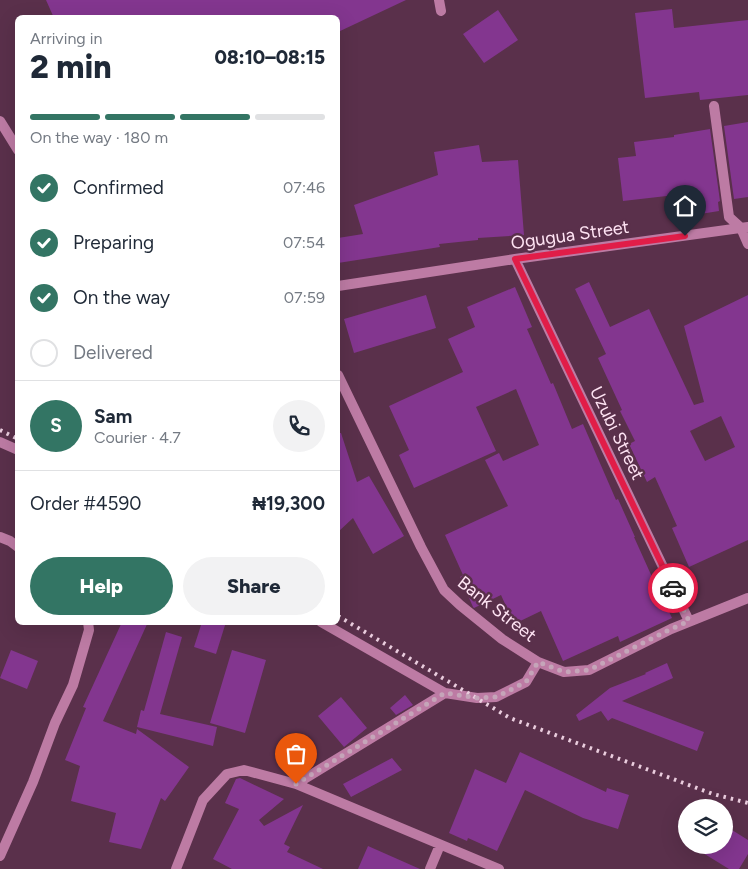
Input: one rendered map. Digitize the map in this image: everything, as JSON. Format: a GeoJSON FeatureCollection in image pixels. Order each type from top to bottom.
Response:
{"type":"FeatureCollection","features":[{"type":"Feature","properties":{"kind":"street"},"geometry":{"type":"LineString","coordinates":[[714,106],[729,216],[744,228],[748,244]]}},
{"type":"Feature","properties":{"kind":"street"},"geometry":{"type":"LineString","coordinates":[[0,121],[15,145]]}},
{"type":"Feature","properties":{"kind":"street","name":"Ogugua Street"},"geometry":{"type":"LineString","coordinates":[[340,286],[515,259],[744,228]]}},
{"type":"Feature","properties":{"kind":"street","name":"Uzubi Street"},"geometry":{"type":"LineString","coordinates":[[515,259],[689,621]]}},
{"type":"Feature","properties":{"kind":"street","name":"Bank Street"},"geometry":{"type":"LineString","coordinates":[[340,379],[421,547],[444,590],[502,639],[538,662],[564,672],[589,670],[671,629],[748,598]]}},
{"type":"Feature","properties":{"kind":"street"},"geometry":{"type":"LineString","coordinates":[[0,442],[15,449]]}},
{"type":"Feature","properties":{"kind":"street"},"geometry":{"type":"LineString","coordinates":[[0,537],[15,545]]}},
{"type":"Feature","properties":{"kind":"street"},"geometry":{"type":"LineString","coordinates":[[0,856],[34,782],[55,722],[73,685],[89,630],[88,625]]}},
{"type":"Feature","properties":{"kind":"street"},"geometry":{"type":"LineString","coordinates":[[326,625],[445,693],[477,698],[496,697],[526,682],[538,662]]}},
{"type":"Feature","properties":{"kind":"street"},"geometry":{"type":"LineString","coordinates":[[296,784],[445,693]]}},
{"type":"Feature","properties":{"kind":"street"},"geometry":{"type":"LineString","coordinates":[[176,869],[203,800],[227,774],[244,770],[296,784],[499,869]]}},
{"type":"Feature","properties":{"kind":"street"},"geometry":{"type":"LineString","coordinates":[[430,869],[440,845]]}},
{"type":"Feature","properties":{"kind":"building"},"geometry":{"type":"Polygon","coordinates":[[[46,0],[406,0],[340,31],[340,15],[53,15],[46,0]]]}},
{"type":"Feature","properties":{"kind":"building"},"geometry":{"type":"Polygon","coordinates":[[[672,9],[674,28],[748,20],[748,95],[700,100],[699,92],[645,98],[635,13],[672,9]]]}},
{"type":"Feature","properties":{"kind":"building"},"geometry":{"type":"Polygon","coordinates":[[[498,10],[518,40],[484,63],[463,34],[498,10]]]}},
{"type":"Feature","properties":{"kind":"building"},"geometry":{"type":"Polygon","coordinates":[[[748,122],[748,197],[734,199],[724,126],[748,122]]]}},
{"type":"Feature","properties":{"kind":"building"},"geometry":{"type":"Polygon","coordinates":[[[710,129],[720,201],[718,202],[719,211],[688,216],[684,194],[623,201],[618,158],[636,156],[634,142],[674,137],[674,135],[710,129]]]}},
{"type":"Feature","properties":{"kind":"building"},"geometry":{"type":"Polygon","coordinates":[[[479,145],[482,162],[518,160],[524,235],[478,238],[478,240],[439,244],[440,247],[340,263],[340,238],[363,234],[354,205],[438,175],[434,152],[479,145]]]}},
{"type":"Feature","properties":{"kind":"building"},"geometry":{"type":"Polygon","coordinates":[[[589,282],[610,327],[649,309],[694,405],[704,402],[684,326],[748,295],[748,540],[689,567],[672,528],[677,526],[655,477],[647,482],[629,444],[635,441],[598,358],[606,354],[575,289],[589,282]],[[721,416],[690,431],[705,461],[735,447],[721,416]]]}},
{"type":"Feature","properties":{"kind":"building"},"geometry":{"type":"Polygon","coordinates":[[[515,287],[532,327],[527,329],[551,384],[553,383],[572,429],[583,424],[616,500],[618,499],[672,618],[620,642],[618,636],[563,661],[541,611],[514,624],[501,595],[473,607],[460,577],[463,575],[445,535],[508,506],[485,460],[499,453],[503,461],[539,445],[516,389],[476,407],[496,451],[414,488],[399,455],[409,450],[389,406],[463,372],[448,339],[475,327],[467,307],[515,287]]]}},
{"type":"Feature","properties":{"kind":"building"},"geometry":{"type":"Polygon","coordinates":[[[426,295],[436,328],[354,353],[344,319],[426,295]]]}},
{"type":"Feature","properties":{"kind":"building"},"geometry":{"type":"Polygon","coordinates":[[[340,433],[357,482],[369,476],[404,536],[373,554],[353,518],[340,530],[340,433]]]}},
{"type":"Feature","properties":{"kind":"building"},"geometry":{"type":"Polygon","coordinates":[[[121,625],[147,625],[103,721],[136,734],[137,729],[189,767],[165,801],[161,798],[141,849],[109,842],[116,813],[71,801],[80,766],[65,760],[86,708],[83,707],[121,625]]]}},
{"type":"Feature","properties":{"kind":"building"},"geometry":{"type":"Polygon","coordinates":[[[201,625],[225,625],[216,654],[194,647],[201,625]]]}},
{"type":"Feature","properties":{"kind":"building"},"geometry":{"type":"Polygon","coordinates":[[[166,632],[182,637],[160,714],[217,727],[213,746],[137,727],[141,710],[144,711],[166,632]]]}},
{"type":"Feature","properties":{"kind":"building"},"geometry":{"type":"Polygon","coordinates":[[[11,650],[38,661],[27,689],[0,678],[11,650]]]}},
{"type":"Feature","properties":{"kind":"building"},"geometry":{"type":"Polygon","coordinates":[[[232,650],[266,660],[245,733],[210,723],[232,650]]]}},
{"type":"Feature","properties":{"kind":"building"},"geometry":{"type":"Polygon","coordinates":[[[667,663],[673,678],[622,701],[704,732],[697,751],[612,718],[608,721],[601,711],[579,721],[576,715],[610,688],[646,674],[667,663]]]}},
{"type":"Feature","properties":{"kind":"building"},"geometry":{"type":"Polygon","coordinates":[[[405,695],[413,705],[396,715],[390,708],[405,695]]]}},
{"type":"Feature","properties":{"kind":"building"},"geometry":{"type":"Polygon","coordinates":[[[341,697],[367,728],[344,747],[318,716],[341,697]]]}},
{"type":"Feature","properties":{"kind":"building"},"geometry":{"type":"Polygon","coordinates":[[[520,752],[606,792],[607,788],[629,795],[618,829],[583,818],[525,790],[497,851],[468,838],[467,841],[449,833],[475,769],[506,783],[520,752]]]}},
{"type":"Feature","properties":{"kind":"building"},"geometry":{"type":"Polygon","coordinates":[[[392,758],[402,770],[351,797],[343,784],[392,758]]]}},
{"type":"Feature","properties":{"kind":"building"},"geometry":{"type":"Polygon","coordinates":[[[240,778],[284,799],[259,820],[264,826],[303,805],[284,844],[290,847],[287,852],[323,869],[232,869],[213,859],[239,809],[225,803],[236,779],[240,778]]]}},
{"type":"Feature","properties":{"kind":"building"},"geometry":{"type":"Polygon","coordinates":[[[733,831],[748,840],[748,854],[739,869],[729,869],[705,854],[733,854],[733,831]]]}},
{"type":"Feature","properties":{"kind":"building"},"geometry":{"type":"Polygon","coordinates":[[[368,846],[420,869],[358,869],[368,846]]]}},
{"type":"Feature","properties":{"kind":"railway"},"geometry":{"type":"LineString","coordinates":[[0,430],[15,438]]}},
{"type":"Feature","properties":{"kind":"railway"},"geometry":{"type":"LineString","coordinates":[[340,617],[510,718],[713,794],[748,803]]}},
{"type":"Feature","properties":{"kind":"way so far"},"geometry":{"type":"LineString","coordinates":[[296,784],[445,693],[477,698],[496,697],[526,682],[538,662],[564,672],[589,670],[689,621],[673,588]]}},
{"type":"Feature","properties":{"kind":"route"},"geometry":{"type":"LineString","coordinates":[[673,588],[515,259],[685,236]]}}]}
